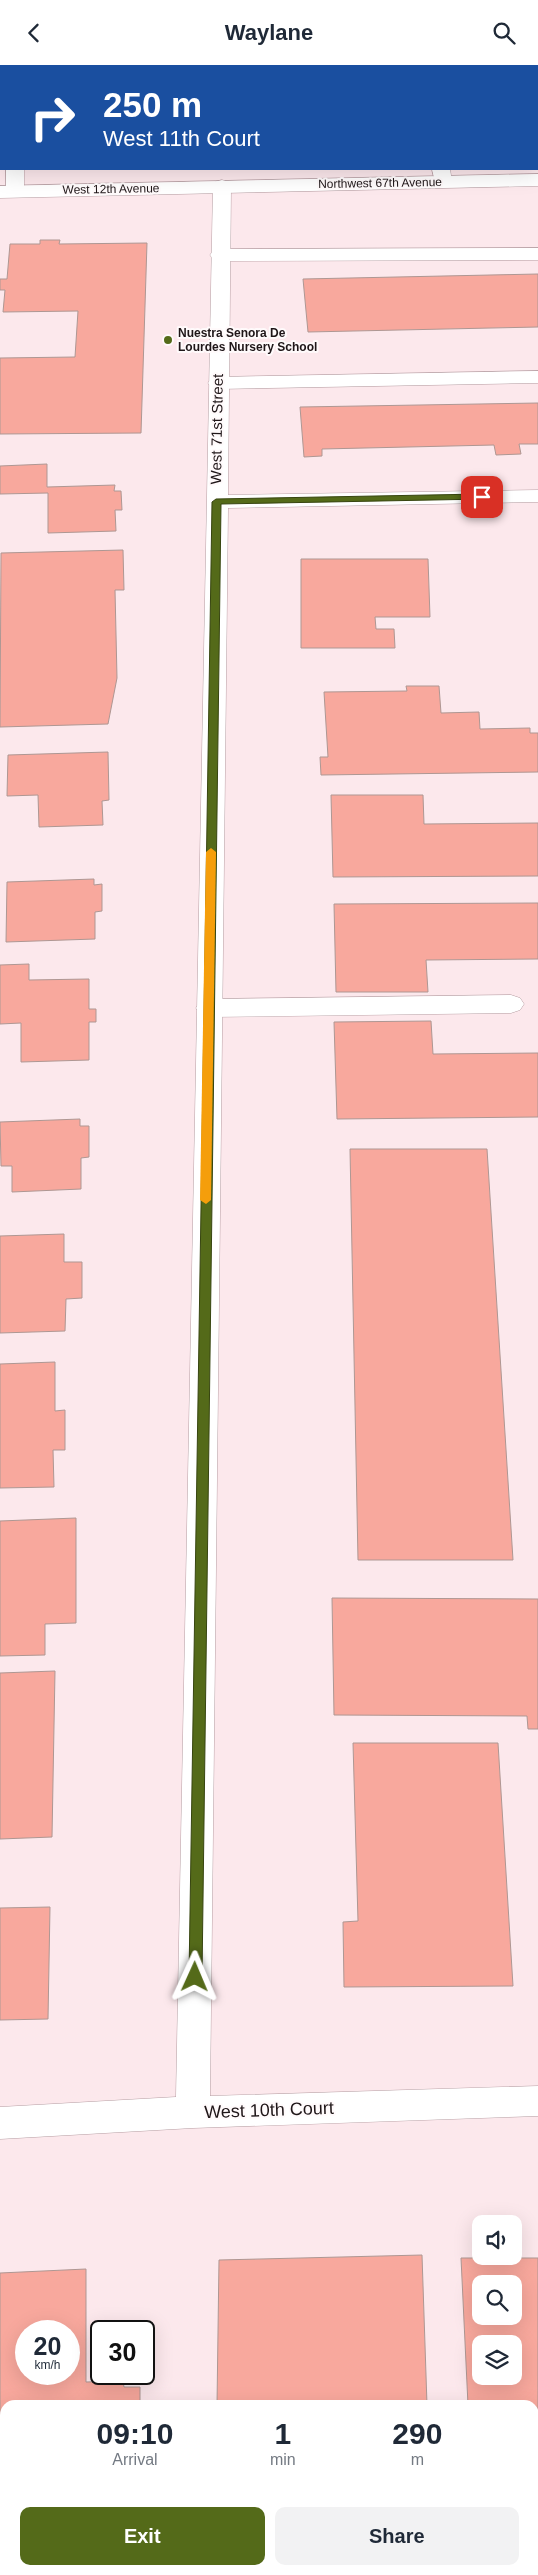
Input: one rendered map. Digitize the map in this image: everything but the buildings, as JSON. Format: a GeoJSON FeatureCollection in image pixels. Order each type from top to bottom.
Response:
{"type":"FeatureCollection","features":[{"type":"Feature","properties":{"kind":"street"},"geometry":{"type":"LineString","coordinates":[[8,192],[15,170]]}},
{"type":"Feature","properties":{"kind":"street","name":"Northwest 67th Avenue"},"geometry":{"type":"LineString","coordinates":[[222,186],[442,175],[538,180]]}},
{"type":"Feature","properties":{"kind":"street","name":"West 12th Avenue"},"geometry":{"type":"LineString","coordinates":[[8,192],[222,186]]}},
{"type":"Feature","properties":{"kind":"street","name":"West 71st Street"},"geometry":{"type":"LineString","coordinates":[[193,2112],[222,186]]}},
{"type":"Feature","properties":{"kind":"street"},"geometry":{"type":"LineString","coordinates":[[220,255],[538,254]]}},
{"type":"Feature","properties":{"kind":"street"},"geometry":{"type":"LineString","coordinates":[[218,383],[538,377]]}},
{"type":"Feature","properties":{"kind":"street"},"geometry":{"type":"LineString","coordinates":[[216,502],[538,496]]}},
{"type":"Feature","properties":{"kind":"street"},"geometry":{"type":"LineString","coordinates":[[209,1008],[511,1004]]}},
{"type":"Feature","properties":{"kind":"street","name":"West 10th Court"},"geometry":{"type":"LineString","coordinates":[[0,2123],[193,2112],[538,2101]]}},
{"type":"Feature","properties":{"kind":"slow traffic"},"geometry":{"type":"LineString","coordinates":[[206,1200],[211,852]]}},
{"type":"Feature","properties":{"kind":"place","name":"Nuestra Senora De Lourdes Nursery School"},"geometry":{"type":"Point","coordinates":[168,340]}},
{"type":"Feature","properties":{"kind":"route"},"geometry":{"type":"LineString","coordinates":[[195,1977],[216,502],[482,497]]}}]}
